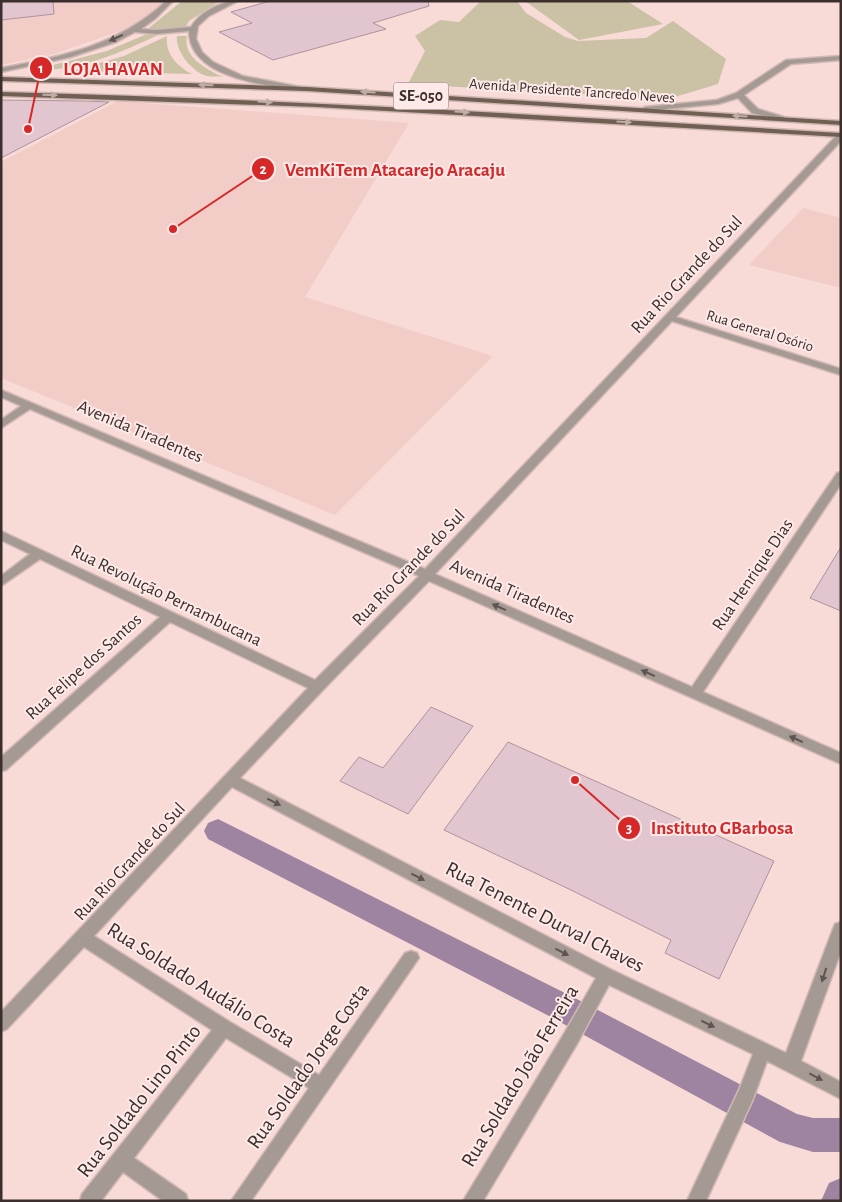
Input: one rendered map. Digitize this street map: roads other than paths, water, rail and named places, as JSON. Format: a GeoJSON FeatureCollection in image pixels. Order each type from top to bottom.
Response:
{"type":"FeatureCollection","features":[{"type":"Feature","properties":{"kind":"main road","name":"Avenida Presidente Tancredo Neves"},"geometry":{"type":"LineString","coordinates":[[1,79],[307,89],[645,109],[841,123]]}},
{"type":"Feature","properties":{"kind":"main road","name":"Avenida Presidente Tancredo Neves"},"geometry":{"type":"LineString","coordinates":[[1,94],[179,98],[395,108],[841,136]]}},
{"type":"Feature","properties":{"kind":"street"},"geometry":{"type":"LineString","coordinates":[[1,70],[71,55],[135,30],[162,10],[170,1]]}},
{"type":"Feature","properties":{"kind":"street"},"geometry":{"type":"LineString","coordinates":[[235,1],[207,15],[193,30],[192,36],[198,53],[205,61],[215,67],[256,80],[307,89]]}},
{"type":"Feature","properties":{"kind":"street"},"geometry":{"type":"LineString","coordinates":[[135,30],[163,32],[193,30]]}},
{"type":"Feature","properties":{"kind":"street"},"geometry":{"type":"LineString","coordinates":[[645,109],[705,105],[739,95],[789,62],[841,58]]}},
{"type":"Feature","properties":{"kind":"street"},"geometry":{"type":"LineString","coordinates":[[739,95],[755,111],[781,119]]}},
{"type":"Feature","properties":{"kind":"street","name":"Rua Rio Grande do Sul"},"geometry":{"type":"LineString","coordinates":[[1,1024],[317,687],[427,575],[841,136]]}},
{"type":"Feature","properties":{"kind":"street","name":"Rua General Osório"},"geometry":{"type":"LineString","coordinates":[[671,318],[841,372]]}},
{"type":"Feature","properties":{"kind":"street","name":"Avenida Tiradentes"},"geometry":{"type":"LineString","coordinates":[[1,393],[427,575],[841,759]]}},
{"type":"Feature","properties":{"kind":"street"},"geometry":{"type":"LineString","coordinates":[[1,425],[29,405]]}},
{"type":"Feature","properties":{"kind":"street","name":"Rua Henrique Dias"},"geometry":{"type":"LineString","coordinates":[[694,694],[841,475]]}},
{"type":"Feature","properties":{"kind":"street","name":"Rua Revolução Pernambucana"},"geometry":{"type":"LineString","coordinates":[[1,535],[317,687]]}},
{"type":"Feature","properties":{"kind":"street"},"geometry":{"type":"LineString","coordinates":[[1,582],[38,554]]}},
{"type":"Feature","properties":{"kind":"street","name":"Rua Felipe dos Santos"},"geometry":{"type":"LineString","coordinates":[[1,766],[169,616]]}},
{"type":"Feature","properties":{"kind":"street","name":"Rua Tenente Durval Chaves"},"geometry":{"type":"LineString","coordinates":[[231,780],[606,975],[763,1050],[841,1091]]}},
{"type":"Feature","properties":{"kind":"street"},"geometry":{"type":"LineString","coordinates":[[791,1064],[841,929]]}},
{"type":"Feature","properties":{"kind":"street","name":"Rua Soldado Audálio Costa"},"geometry":{"type":"LineString","coordinates":[[83,938],[224,1028],[322,1086]]}},
{"type":"Feature","properties":{"kind":"street","name":"Rua Soldado Jorge Costa"},"geometry":{"type":"LineString","coordinates":[[240,1201],[411,958]]}},
{"type":"Feature","properties":{"kind":"street","name":"Rua Soldado João Ferreira"},"geometry":{"type":"LineString","coordinates":[[472,1201],[571,1038],[606,975]]}},
{"type":"Feature","properties":{"kind":"street","name":"Rua Soldado Lino Pinto"},"geometry":{"type":"LineString","coordinates":[[89,1201],[224,1028]]}},
{"type":"Feature","properties":{"kind":"street"},"geometry":{"type":"LineString","coordinates":[[696,1201],[747,1093],[763,1050]]}},
{"type":"Feature","properties":{"kind":"street"},"geometry":{"type":"LineString","coordinates":[[121,1160],[180,1201]]}},
{"type":"Feature","properties":{"kind":"waterway"},"geometry":{"type":"LineString","coordinates":[[218,831],[560,1006],[792,1130],[813,1135],[841,1135]]}},
{"type":"Feature","properties":{"kind":"waterway"},"geometry":{"type":"LineString","coordinates":[[838,1201],[841,1195]]}},
{"type":"Feature","properties":{"kind":"place","name":"LOJA HAVAN"},"geometry":{"type":"Point","coordinates":[28,129]}},
{"type":"Feature","properties":{"kind":"place","name":"VemKiTem Atacarejo Aracaju"},"geometry":{"type":"Point","coordinates":[173,229]}},
{"type":"Feature","properties":{"kind":"place","name":"Instituto GBarbosa"},"geometry":{"type":"Point","coordinates":[575,780]}}]}
